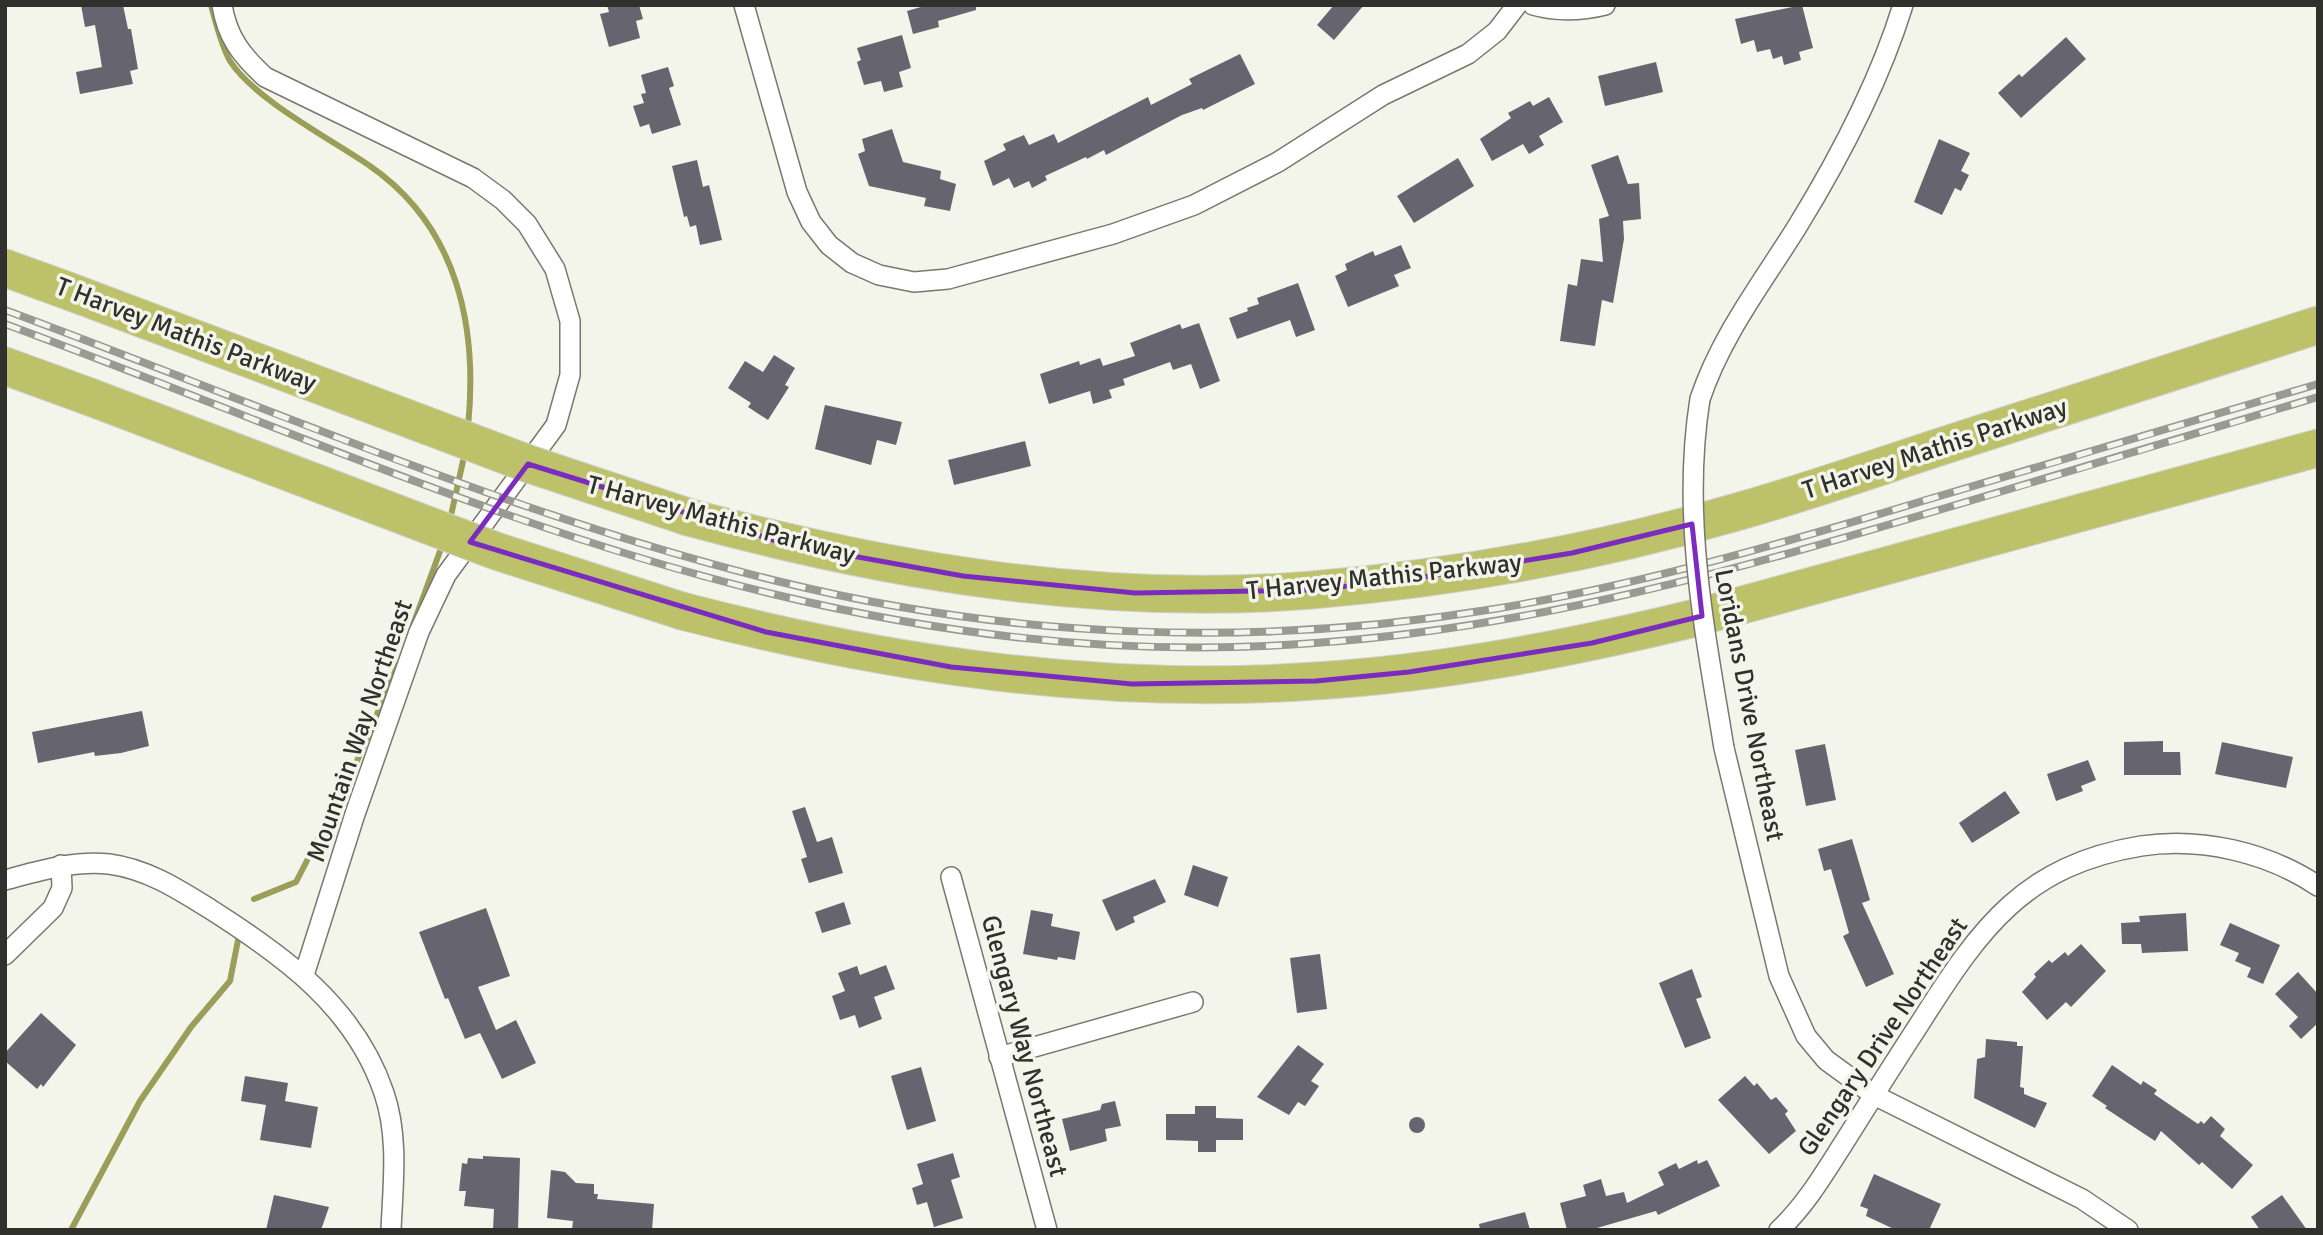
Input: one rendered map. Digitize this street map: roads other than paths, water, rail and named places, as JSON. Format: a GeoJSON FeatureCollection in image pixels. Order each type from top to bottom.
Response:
{"type":"FeatureCollection","features":[{"type":"Feature","properties":{"kind":"highway","name":"T Harvey Mathis Parkway"},"geometry":{"type":"LineString","coordinates":[[5,268],[529,464],[688,517],[786,544],[963,576],[1135,593],[1309,590],[1486,570],[1573,553],[1736,513],[2318,324]]}},
{"type":"Feature","properties":{"kind":"highway"},"geometry":{"type":"LineString","coordinates":[[5,366],[496,551],[682,611],[766,632],[951,667],[1132,684],[1316,681],[1501,660],[1592,643],[1691,619],[2318,448]]}},
{"type":"Feature","properties":{"kind":"street","name":"Mountain Way Northeast"},"geometry":{"type":"LineString","coordinates":[[222,5],[226,27],[242,55],[265,77],[473,178],[503,200],[543,245],[555,269],[570,321],[570,375],[556,425],[446,575],[419,632],[359,803],[304,975]]}},
{"type":"Feature","properties":{"kind":"street"},"geometry":{"type":"LineString","coordinates":[[744,5],[797,192],[811,222],[829,245],[852,263],[879,275],[914,282],[948,279],[1113,234],[1194,205],[1278,162],[1383,95],[1468,54],[1497,31],[1517,5]]}},
{"type":"Feature","properties":{"kind":"street"},"geometry":{"type":"LineString","coordinates":[[1533,5],[1553,11],[1587,10],[1605,5]]}},
{"type":"Feature","properties":{"kind":"street","name":"Loridans Drive Northeast"},"geometry":{"type":"LineString","coordinates":[[1903,5],[1871,90],[1845,142],[1798,225],[1721,347],[1700,399],[1693,440],[1692,529],[1706,645],[1724,747],[1771,946],[1791,1007],[1806,1036],[1826,1060],[1874,1095],[2082,1199],[2129,1230]]}},
{"type":"Feature","properties":{"kind":"street","name":"Glengary Drive Northeast"},"geometry":{"type":"LineString","coordinates":[[1779,1230],[1811,1193],[1964,954],[2005,908],[2037,884],[2073,864],[2111,851],[2156,844],[2196,844],[2236,850],[2274,862],[2318,886]]}},
{"type":"Feature","properties":{"kind":"street"},"geometry":{"type":"LineString","coordinates":[[5,880],[61,866],[110,864],[151,875],[260,941],[304,975],[355,1033],[372,1063],[385,1095],[395,1156],[391,1230]]}},
{"type":"Feature","properties":{"kind":"street"},"geometry":{"type":"LineString","coordinates":[[5,955],[53,908],[62,888],[61,866]]}},
{"type":"Feature","properties":{"kind":"street","name":"Glengary Way Northeast"},"geometry":{"type":"LineString","coordinates":[[951,877],[1047,1230]]}},
{"type":"Feature","properties":{"kind":"street"},"geometry":{"type":"LineString","coordinates":[[999,1058],[1193,1002]]}},
{"type":"Feature","properties":{"kind":"waterway"},"geometry":{"type":"LineString","coordinates":[[211,5],[227,55],[242,76],[275,104],[370,166],[400,191],[424,218],[442,249],[456,282],[465,317],[469,353],[468,427]]}},
{"type":"Feature","properties":{"kind":"waterway"},"geometry":{"type":"LineString","coordinates":[[450,520],[465,452]]}},
{"type":"Feature","properties":{"kind":"waterway"},"geometry":{"type":"LineString","coordinates":[[413,625],[443,543]]}},
{"type":"Feature","properties":{"kind":"waterway"},"geometry":{"type":"LineString","coordinates":[[254,899],[296,882],[351,775],[398,665]]}},
{"type":"Feature","properties":{"kind":"waterway"},"geometry":{"type":"LineString","coordinates":[[71,1230],[140,1101],[191,1027],[230,981],[238,940]]}},
{"type":"Feature","properties":{"kind":"railway"},"geometry":{"type":"LineString","coordinates":[[5,310],[484,491],[678,555],[777,581],[954,615],[1044,626],[1134,631],[1224,633],[1404,621],[1494,609],[1603,588],[1712,562],[1819,532],[2318,384]]}},
{"type":"Feature","properties":{"kind":"railway"},"geometry":{"type":"LineString","coordinates":[[5,324],[484,506],[678,569],[777,595],[910,622],[1044,640],[1112,645],[1247,647],[1315,643],[1396,635],[1556,610],[1714,573],[1871,530],[2318,397]]}}]}
